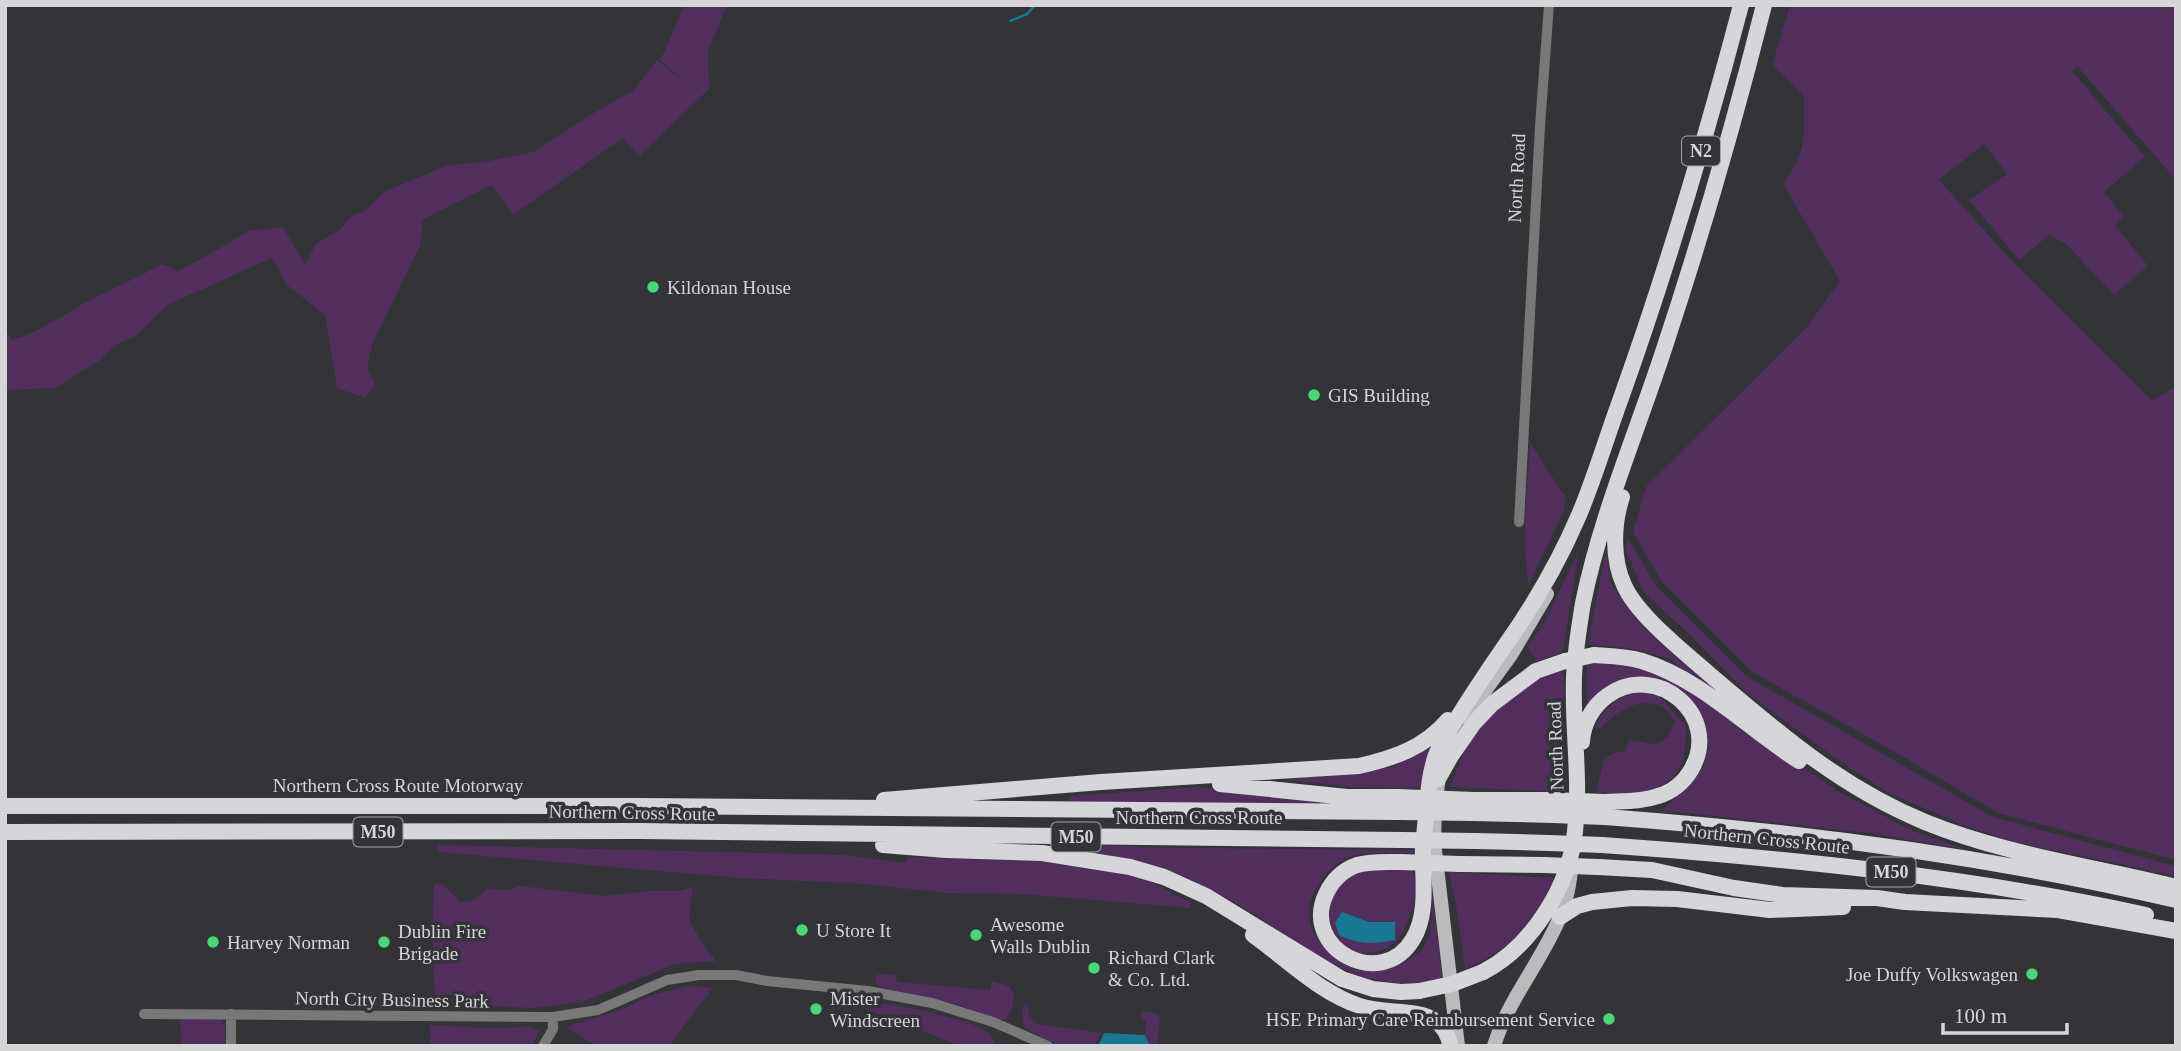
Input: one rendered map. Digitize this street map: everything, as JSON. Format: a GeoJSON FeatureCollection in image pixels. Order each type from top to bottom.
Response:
{"type":"FeatureCollection","features":[{"type":"Feature","properties":{"kind":"highway","name":"N2"},"geometry":{"type":"LineString","coordinates":[[1579,514],[1648,321],[1696,168],[1741,5]]}},
{"type":"Feature","properties":{"kind":"highway","name":"N2"},"geometry":{"type":"LineString","coordinates":[[1665,347],[1712,195],[1764,5]]}},
{"type":"Feature","properties":{"kind":"highway"},"geometry":{"type":"LineString","coordinates":[[1665,347],[1650,410],[1620,503],[1615,532],[1617,559],[1624,585],[1636,604],[1684,653],[1796,748],[1853,785],[1894,807],[1925,822],[1991,845],[2176,887]]}},
{"type":"Feature","properties":{"kind":"highway","name":"North Road"},"geometry":{"type":"LineString","coordinates":[[1571,853],[1575,833],[1578,776],[1574,677],[1583,605],[1602,528],[1665,347]]}},
{"type":"Feature","properties":{"kind":"highway"},"geometry":{"type":"LineString","coordinates":[[1433,783],[1437,752],[1484,675],[1526,615],[1579,514]]}},
{"type":"Feature","properties":{"kind":"highway"},"geometry":{"type":"LineString","coordinates":[[1433,783],[1474,723],[1492,704],[1536,671],[1594,655],[1618,656],[1640,660],[1667,670],[1782,750],[1842,788],[1907,822],[1963,844],[2025,861],[2057,874]]}},
{"type":"Feature","properties":{"kind":"highway"},"geometry":{"type":"LineString","coordinates":[[790,807],[1088,783],[1348,767],[1390,759],[1425,742],[1440,729],[1484,675]]}},
{"type":"Feature","properties":{"kind":"highway"},"geometry":{"type":"LineString","coordinates":[[1144,781],[1197,782],[1399,804],[1605,809],[1661,796],[1686,779],[1698,755],[1700,739],[1692,712],[1672,693],[1656,686],[1629,685],[1614,691],[1596,708],[1583,729],[1578,776]]}},
{"type":"Feature","properties":{"kind":"highway","name":"M50"},"geometry":{"type":"LineString","coordinates":[[1433,783],[1423,848],[1423,879],[1419,923],[1414,938],[1405,949],[1382,962],[1367,963],[1350,959],[1330,942],[1323,927],[1323,900],[1339,875],[1353,866],[1368,863],[1400,862],[1460,864],[1544,865],[1652,870],[1734,888],[1782,895],[1877,898],[1905,902]]}},
{"type":"Feature","properties":{"kind":"highway","name":"Northern Cross Route"},"geometry":{"type":"LineString","coordinates":[[790,807],[1006,810],[1399,804]]}},
{"type":"Feature","properties":{"kind":"highway","name":"Northern Cross Route Motorway"},"geometry":{"type":"LineString","coordinates":[[5,806],[790,807]]}},
{"type":"Feature","properties":{"kind":"highway","name":"Northern Cross Route"},"geometry":{"type":"LineString","coordinates":[[1605,809],[1991,861],[2176,900]]}},
{"type":"Feature","properties":{"kind":"highway","name":"Northern Cross Route"},"geometry":{"type":"LineString","coordinates":[[5,832],[639,831],[1476,841],[1602,845],[1801,861],[1896,873],[2116,909],[2176,922]]}},
{"type":"Feature","properties":{"kind":"highway"},"geometry":{"type":"LineString","coordinates":[[751,834],[946,850],[1065,856],[1130,867],[1206,896],[1342,979],[1373,989],[1401,992],[1419,992],[1452,984],[1483,972],[1507,956],[1542,918],[1552,901],[1571,853]]}},
{"type":"Feature","properties":{"kind":"highway"},"geometry":{"type":"LineString","coordinates":[[1186,887],[1321,986],[1361,1007],[1426,1016],[1437,1021],[1446,1030],[1451,1046]]}},
{"type":"Feature","properties":{"kind":"highway","name":"M50"},"geometry":{"type":"LineString","coordinates":[[1560,917],[1577,906],[1592,902],[1632,898],[1677,899],[1770,910],[1905,902]]}},
{"type":"Feature","properties":{"kind":"highway"},"geometry":{"type":"LineString","coordinates":[[1905,902],[2059,911],[2176,930]]}},
{"type":"Feature","properties":{"kind":"main road"},"geometry":{"type":"LineString","coordinates":[[1458,1046],[1434,842],[1433,783],[1456,729],[1511,655],[1557,575],[1579,514]]}},
{"type":"Feature","properties":{"kind":"main road","name":"North Road"},"geometry":{"type":"LineString","coordinates":[[1494,1046],[1506,1017],[1560,917],[1572,876],[1571,853]]}},
{"type":"Feature","properties":{"kind":"street","name":"North Road"},"geometry":{"type":"LineString","coordinates":[[1519,522],[1549,5]]}},
{"type":"Feature","properties":{"kind":"street","name":"North City Business Park"},"geometry":{"type":"LineString","coordinates":[[144,1014],[553,1017],[598,1010],[667,980],[713,974],[898,996],[967,1013],[1012,1029],[1048,1046]]}},
{"type":"Feature","properties":{"kind":"street"},"geometry":{"type":"LineString","coordinates":[[231,1014],[231,1046]]}},
{"type":"Feature","properties":{"kind":"street"},"geometry":{"type":"LineString","coordinates":[[543,1046],[553,1029],[553,1017]]}},
{"type":"Feature","properties":{"kind":"shaded area"},"geometry":{"type":"Polygon","coordinates":[[[684,5],[727,5],[708,51],[709,89],[639,156],[623,138],[513,215],[492,185],[423,219],[420,246],[373,342],[367,368],[375,384],[365,398],[337,388],[325,315],[287,285],[272,258],[167,305],[136,336],[115,345],[100,360],[56,388],[5,390],[5,327],[12,340],[23,336],[162,264],[178,271],[248,231],[283,227],[305,265],[316,244],[341,229],[352,215],[365,211],[384,192],[448,165],[485,162],[533,152],[634,90],[657,60],[697,92],[659,59],[684,5]]]}},
{"type":"Feature","properties":{"kind":"shaded area"},"geometry":{"type":"Polygon","coordinates":[[[1790,5],[2176,5],[2176,180],[2078,67],[2072,71],[2145,157],[2104,192],[2124,217],[2115,225],[2148,266],[2114,295],[2066,244],[2049,235],[2019,260],[1969,200],[2007,174],[1984,144],[1939,180],[2011,260],[2152,401],[2176,386],[2176,860],[1998,813],[1752,672],[1662,582],[1633,532],[1646,487],[1807,327],[1840,281],[1783,184],[1801,152],[1804,133],[1804,96],[1772,65],[1790,5]]]}},
{"type":"Feature","properties":{"kind":"shaded area"},"geometry":{"type":"Polygon","coordinates":[[[1530,442],[1566,496],[1564,510],[1529,585],[1525,532],[1530,442]]]}},
{"type":"Feature","properties":{"kind":"shaded area"},"geometry":{"type":"Polygon","coordinates":[[[1627,536],[1656,586],[1746,676],[1993,817],[2176,866],[2176,876],[2010,841],[1958,823],[1887,792],[1748,694],[1644,593],[1626,551],[1627,536]]]}},
{"type":"Feature","properties":{"kind":"shaded area"},"geometry":{"type":"Polygon","coordinates":[[[1606,549],[1611,585],[1642,627],[1734,706],[1668,658],[1634,649],[1588,644],[1606,549]]]}},
{"type":"Feature","properties":{"kind":"shaded area"},"geometry":{"type":"Polygon","coordinates":[[[1579,550],[1563,651],[1537,662],[1527,646],[1542,627],[1579,550]]]}},
{"type":"Feature","properties":{"kind":"shaded area"},"geometry":{"type":"Polygon","coordinates":[[[1614,660],[1678,679],[1746,734],[1789,758],[1841,793],[1913,831],[1972,851],[1870,833],[1677,812],[1659,813],[1685,789],[1703,767],[1709,746],[1705,721],[1679,693],[1651,679],[1611,683],[1587,707],[1587,663],[1614,660]]]}},
{"type":"Feature","properties":{"kind":"shaded area"},"geometry":{"type":"Polygon","coordinates":[[[1563,671],[1564,792],[1450,787],[1466,746],[1488,715],[1544,674],[1563,671]]]}},
{"type":"Feature","properties":{"kind":"shaded area"},"geometry":{"type":"Polygon","coordinates":[[[1638,691],[1659,696],[1686,726],[1685,748],[1680,765],[1673,777],[1650,790],[1634,793],[1596,793],[1604,758],[1617,752],[1625,752],[1629,739],[1655,745],[1668,737],[1675,722],[1666,710],[1647,703],[1630,706],[1601,728],[1595,727],[1612,704],[1638,691]]]}},
{"type":"Feature","properties":{"kind":"shaded area"},"geometry":{"type":"Polygon","coordinates":[[[1433,739],[1420,788],[1352,787],[1283,779],[1394,767],[1433,739]]]}},
{"type":"Feature","properties":{"kind":"shaded area"},"geometry":{"type":"Polygon","coordinates":[[[1199,787],[1258,794],[1411,803],[1184,805],[1069,802],[1069,796],[1199,787]]]}},
{"type":"Feature","properties":{"kind":"shaded area"},"geometry":{"type":"Polygon","coordinates":[[[1046,844],[1417,850],[1417,853],[1359,854],[1342,860],[1330,870],[1317,888],[1310,904],[1309,917],[1316,937],[1331,955],[1349,967],[1377,971],[1413,957],[1426,942],[1432,916],[1431,881],[1442,978],[1401,983],[1363,977],[1327,962],[1249,911],[1174,873],[1120,857],[1046,844]]]}},
{"type":"Feature","properties":{"kind":"shaded area"},"geometry":{"type":"Polygon","coordinates":[[[438,845],[844,855],[905,863],[909,857],[1055,862],[1093,867],[1145,879],[1190,902],[1191,908],[1021,894],[947,893],[867,884],[740,878],[439,852],[438,845]]]}},
{"type":"Feature","properties":{"kind":"shaded area"},"geometry":{"type":"Polygon","coordinates":[[[1374,868],[1412,870],[1416,896],[1406,927],[1396,942],[1381,951],[1363,953],[1344,946],[1337,938],[1332,929],[1330,908],[1335,889],[1344,879],[1374,868]]]}},
{"type":"Feature","properties":{"kind":"shaded area"},"geometry":{"type":"Polygon","coordinates":[[[1449,872],[1554,878],[1520,934],[1497,952],[1465,969],[1449,872]]]}},
{"type":"Feature","properties":{"kind":"shaded area"},"geometry":{"type":"Polygon","coordinates":[[[434,883],[443,884],[460,902],[474,900],[487,889],[508,890],[520,886],[605,896],[679,891],[693,887],[689,920],[716,961],[675,964],[582,1002],[532,1008],[437,1004],[433,944],[434,883]]]}},
{"type":"Feature","properties":{"kind":"shaded area"},"geometry":{"type":"Polygon","coordinates":[[[882,974],[897,975],[896,982],[990,990],[992,981],[1009,986],[1014,993],[1012,1008],[1006,1019],[1001,1020],[956,1004],[882,988],[877,985],[875,979],[882,974]]]}},
{"type":"Feature","properties":{"kind":"shaded area"},"geometry":{"type":"Polygon","coordinates":[[[689,986],[713,988],[669,1046],[596,1046],[566,1027],[619,1010],[653,995],[689,986]]]}},
{"type":"Feature","properties":{"kind":"shaded area"},"geometry":{"type":"Polygon","coordinates":[[[856,999],[964,1022],[989,1033],[995,1042],[993,1046],[961,1046],[852,1004],[856,999]]]}},
{"type":"Feature","properties":{"kind":"shaded area"},"geometry":{"type":"Polygon","coordinates":[[[1025,1003],[1029,1008],[1028,1015],[1037,1024],[1102,1033],[1094,1046],[1059,1046],[1025,1028],[1022,1009],[1025,1003]]]}},
{"type":"Feature","properties":{"kind":"shaded area"},"geometry":{"type":"Polygon","coordinates":[[[1142,1011],[1159,1016],[1157,1046],[1150,1046],[1145,1035],[1146,1020],[1141,1019],[1142,1011]]]}},
{"type":"Feature","properties":{"kind":"shaded area"},"geometry":{"type":"Polygon","coordinates":[[[180,1018],[221,1020],[225,1025],[225,1046],[181,1046],[180,1018]]]}},
{"type":"Feature","properties":{"kind":"shaded area"},"geometry":{"type":"Polygon","coordinates":[[[430,1025],[532,1027],[539,1031],[532,1046],[430,1046],[430,1025]]]}},
{"type":"Feature","properties":{"kind":"water"},"geometry":{"type":"Polygon","coordinates":[[[1342,912],[1369,922],[1395,922],[1395,940],[1367,943],[1339,935],[1335,923],[1342,912]]]}},
{"type":"Feature","properties":{"kind":"water"},"geometry":{"type":"Polygon","coordinates":[[[1104,1033],[1145,1035],[1150,1046],[1098,1046],[1104,1033]]]}},
{"type":"Feature","properties":{"kind":"waterway"},"geometry":{"type":"LineString","coordinates":[[1010,21],[1027,14],[1035,5]]}},
{"type":"Feature","properties":{"kind":"place","name":"Kildonan House"},"geometry":{"type":"Point","coordinates":[653,287]}},
{"type":"Feature","properties":{"kind":"place","name":"GIS Building"},"geometry":{"type":"Point","coordinates":[1314,395]}},
{"type":"Feature","properties":{"kind":"place","name":"U Store It"},"geometry":{"type":"Point","coordinates":[802,930]}},
{"type":"Feature","properties":{"kind":"place","name":"Awesome Walls Dublin"},"geometry":{"type":"Point","coordinates":[976,935]}},
{"type":"Feature","properties":{"kind":"place","name":"Harvey Norman"},"geometry":{"type":"Point","coordinates":[213,942]}},
{"type":"Feature","properties":{"kind":"place","name":"Dublin Fire Brigade"},"geometry":{"type":"Point","coordinates":[384,942]}},
{"type":"Feature","properties":{"kind":"place","name":"Richard Clark & Co. Ltd."},"geometry":{"type":"Point","coordinates":[1094,968]}},
{"type":"Feature","properties":{"kind":"place","name":"Joe Duffy Volkswagen"},"geometry":{"type":"Point","coordinates":[2032,974]}},
{"type":"Feature","properties":{"kind":"place","name":"Mister Windscreen"},"geometry":{"type":"Point","coordinates":[816,1009]}},
{"type":"Feature","properties":{"kind":"place","name":"HSE Primary Care Reimbursement Service"},"geometry":{"type":"Point","coordinates":[1609,1019]}}]}
